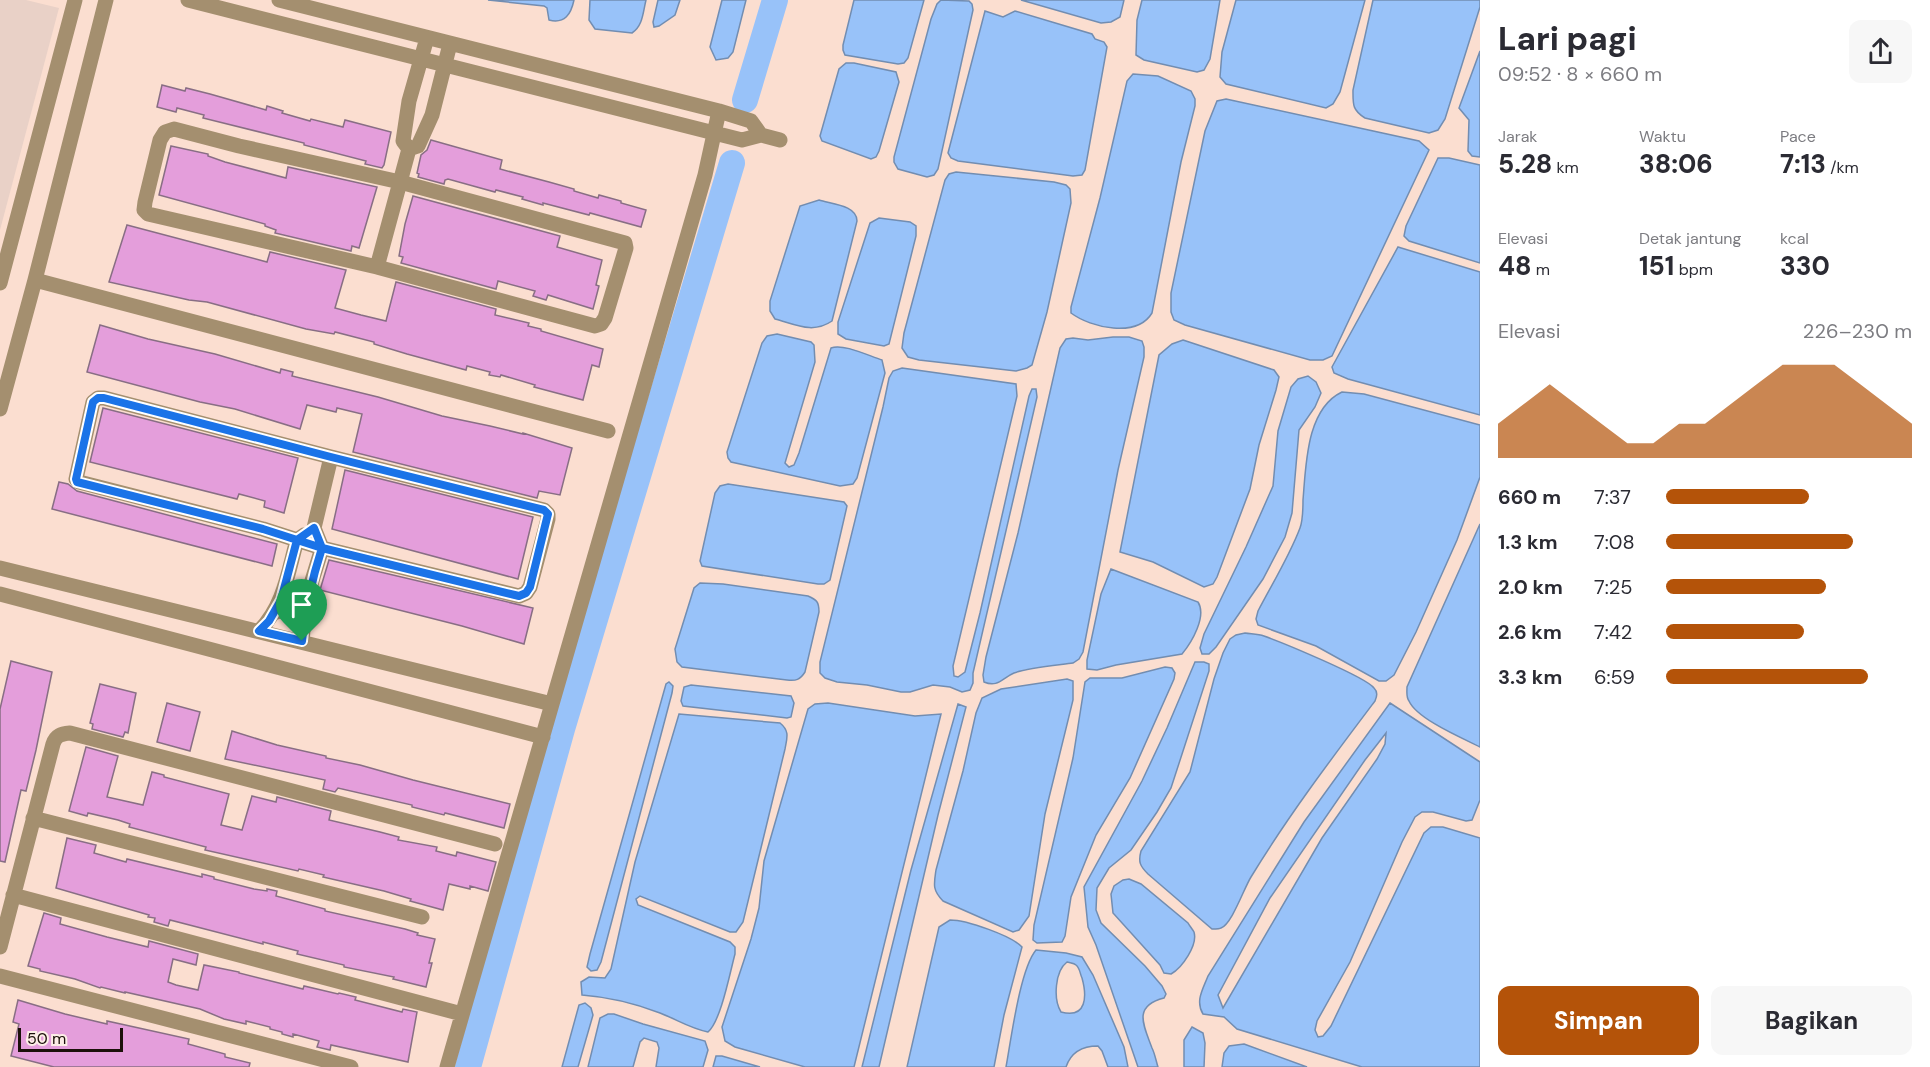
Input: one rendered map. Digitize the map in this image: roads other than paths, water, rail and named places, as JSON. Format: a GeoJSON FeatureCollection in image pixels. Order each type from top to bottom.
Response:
{"type":"FeatureCollection","features":[{"type":"Feature","properties":{"kind":"street"},"geometry":{"type":"LineString","coordinates":[[0,283],[75,0]]}},
{"type":"Feature","properties":{"kind":"street"},"geometry":{"type":"LineString","coordinates":[[0,409],[106,0]]}},
{"type":"Feature","properties":{"kind":"street"},"geometry":{"type":"LineString","coordinates":[[188,0],[715,134],[742,140],[761,135],[780,140]]}},
{"type":"Feature","properties":{"kind":"street"},"geometry":{"type":"LineString","coordinates":[[279,0],[719,111],[751,121],[761,135]]}},
{"type":"Feature","properties":{"kind":"street"},"geometry":{"type":"LineString","coordinates":[[410,149],[403,141],[409,101],[427,38]]}},
{"type":"Feature","properties":{"kind":"street"},"geometry":{"type":"LineString","coordinates":[[410,149],[418,146],[432,115],[450,44]]}},
{"type":"Feature","properties":{"kind":"street"},"geometry":{"type":"LineString","coordinates":[[408,109],[432,115]]}},
{"type":"Feature","properties":{"kind":"street"},"geometry":{"type":"LineString","coordinates":[[447,1067],[702,186],[719,111]]}},
{"type":"Feature","properties":{"kind":"street"},"geometry":{"type":"LineString","coordinates":[[174,129],[400,182],[625,243],[626,248],[605,318],[601,324],[595,326],[377,267],[148,214],[144,210],[160,140],[165,132],[174,129]]}},
{"type":"Feature","properties":{"kind":"street"},"geometry":{"type":"LineString","coordinates":[[377,267],[410,149]]}},
{"type":"Feature","properties":{"kind":"street"},"geometry":{"type":"LineString","coordinates":[[35,280],[609,431]]}},
{"type":"Feature","properties":{"kind":"street"},"geometry":{"type":"LineString","coordinates":[[98,398],[331,457],[544,510],[548,514],[548,519],[530,587],[526,593],[519,596],[322,548],[263,529],[77,482],[76,479],[93,402],[98,398]]}},
{"type":"Feature","properties":{"kind":"street"},"geometry":{"type":"LineString","coordinates":[[302,641],[311,584],[322,548],[314,528],[331,457]]}},
{"type":"Feature","properties":{"kind":"street"},"geometry":{"type":"LineString","coordinates":[[259,631],[274,613],[281,600],[297,540],[314,528]]}},
{"type":"Feature","properties":{"kind":"street"},"geometry":{"type":"LineString","coordinates":[[0,568],[552,704]]}},
{"type":"Feature","properties":{"kind":"street"},"geometry":{"type":"LineString","coordinates":[[0,594],[543,737]]}},
{"type":"Feature","properties":{"kind":"street"},"geometry":{"type":"LineString","coordinates":[[274,613],[289,610],[304,620]]}},
{"type":"Feature","properties":{"kind":"street"},"geometry":{"type":"LineString","coordinates":[[0,946],[53,744],[58,735],[70,733],[495,844]]}},
{"type":"Feature","properties":{"kind":"street"},"geometry":{"type":"LineString","coordinates":[[33,818],[422,917]]}},
{"type":"Feature","properties":{"kind":"street"},"geometry":{"type":"LineString","coordinates":[[13,895],[462,1014]]}},
{"type":"Feature","properties":{"kind":"street"},"geometry":{"type":"LineString","coordinates":[[0,976],[351,1067]]}},
{"type":"Feature","properties":{"kind":"water"},"geometry":{"type":"Polygon","coordinates":[[[488,0],[574,0],[566,17],[555,21],[549,20],[547,8],[544,6],[488,0]]]}},
{"type":"Feature","properties":{"kind":"water"},"geometry":{"type":"Polygon","coordinates":[[[590,0],[646,0],[640,23],[632,33],[595,29],[589,20],[590,0]]]}},
{"type":"Feature","properties":{"kind":"water"},"geometry":{"type":"Polygon","coordinates":[[[658,0],[680,0],[675,15],[654,27],[653,22],[658,0]]]}},
{"type":"Feature","properties":{"kind":"water"},"geometry":{"type":"Polygon","coordinates":[[[722,0],[746,0],[733,52],[728,58],[716,60],[710,47],[722,0]]]}},
{"type":"Feature","properties":{"kind":"water"},"geometry":{"type":"Polygon","coordinates":[[[854,0],[924,0],[908,58],[904,63],[845,55],[843,45],[854,0]]]}},
{"type":"Feature","properties":{"kind":"water"},"geometry":{"type":"Polygon","coordinates":[[[941,0],[969,1],[973,10],[938,169],[934,175],[927,177],[898,169],[894,157],[931,19],[941,0]]]}},
{"type":"Feature","properties":{"kind":"water"},"geometry":{"type":"Polygon","coordinates":[[[1021,0],[1124,0],[1120,17],[1111,22],[1101,23],[1021,0]]]}},
{"type":"Feature","properties":{"kind":"water"},"geometry":{"type":"Polygon","coordinates":[[[1142,0],[1220,0],[1210,59],[1204,70],[1197,72],[1144,60],[1136,55],[1137,20],[1142,0]]]}},
{"type":"Feature","properties":{"kind":"water"},"geometry":{"type":"Polygon","coordinates":[[[1236,0],[1365,0],[1340,92],[1333,104],[1326,108],[1226,84],[1220,77],[1222,52],[1236,0]]]}},
{"type":"Feature","properties":{"kind":"water"},"geometry":{"type":"Polygon","coordinates":[[[1373,0],[1480,0],[1480,7],[1445,119],[1438,130],[1429,133],[1365,118],[1355,109],[1353,90],[1373,0]]]}},
{"type":"Feature","properties":{"kind":"water"},"geometry":{"type":"Polygon","coordinates":[[[985,11],[1003,17],[1015,11],[1092,34],[1095,39],[1104,42],[1107,47],[1085,170],[1082,175],[1073,176],[958,161],[951,158],[948,153],[985,11]]]}},
{"type":"Feature","properties":{"kind":"water"},"geometry":{"type":"Polygon","coordinates":[[[1480,51],[1480,157],[1472,156],[1468,151],[1469,120],[1459,108],[1480,51]]]}},
{"type":"Feature","properties":{"kind":"water"},"geometry":{"type":"Polygon","coordinates":[[[846,63],[896,72],[899,82],[879,151],[876,157],[871,159],[822,141],[820,136],[839,69],[846,63]]]}},
{"type":"Feature","properties":{"kind":"water"},"geometry":{"type":"Polygon","coordinates":[[[1133,74],[1158,76],[1191,91],[1195,99],[1195,106],[1181,162],[1152,313],[1136,326],[1113,328],[1090,323],[1080,318],[1071,313],[1071,307],[1100,198],[1127,81],[1133,74]]]}},
{"type":"Feature","properties":{"kind":"water"},"geometry":{"type":"Polygon","coordinates":[[[1226,99],[1419,141],[1429,150],[1332,356],[1323,360],[1310,360],[1185,325],[1174,320],[1171,312],[1171,293],[1205,131],[1217,101],[1226,99]]]}},
{"type":"Feature","properties":{"kind":"water"},"geometry":{"type":"Polygon","coordinates":[[[1438,158],[1449,158],[1480,165],[1480,263],[1409,241],[1404,236],[1406,226],[1438,158]]]}},
{"type":"Feature","properties":{"kind":"water"},"geometry":{"type":"Polygon","coordinates":[[[956,172],[1054,182],[1066,185],[1070,189],[1071,203],[1047,312],[1032,365],[1027,368],[1016,371],[919,360],[908,357],[902,348],[945,180],[949,174],[956,172]]]}},
{"type":"Feature","properties":{"kind":"water"},"geometry":{"type":"Polygon","coordinates":[[[819,200],[848,208],[856,216],[857,221],[832,321],[811,328],[775,319],[770,311],[770,301],[800,206],[819,200]]]}},
{"type":"Feature","properties":{"kind":"water"},"geometry":{"type":"Polygon","coordinates":[[[879,218],[910,222],[916,226],[916,236],[889,344],[884,346],[846,339],[838,334],[838,322],[870,223],[879,218]]]}},
{"type":"Feature","properties":{"kind":"water"},"geometry":{"type":"Polygon","coordinates":[[[1398,247],[1480,272],[1480,415],[1348,379],[1334,373],[1332,367],[1398,247]]]}},
{"type":"Feature","properties":{"kind":"water"},"geometry":{"type":"Polygon","coordinates":[[[777,334],[811,342],[814,345],[815,362],[785,463],[789,467],[794,465],[799,453],[831,348],[842,347],[882,360],[885,373],[857,478],[853,484],[840,486],[731,462],[728,458],[727,452],[762,343],[767,336],[777,334]]]}},
{"type":"Feature","properties":{"kind":"water"},"geometry":{"type":"Polygon","coordinates":[[[1129,337],[1142,341],[1144,357],[1118,470],[1083,652],[1073,663],[1019,671],[996,683],[989,684],[984,682],[983,675],[986,657],[1018,533],[1060,348],[1066,339],[1088,340],[1129,337]]]}},
{"type":"Feature","properties":{"kind":"water"},"geometry":{"type":"Polygon","coordinates":[[[1183,340],[1274,370],[1279,377],[1259,445],[1250,489],[1217,577],[1213,584],[1204,587],[1153,562],[1120,552],[1159,355],[1172,344],[1183,340]]]}},
{"type":"Feature","properties":{"kind":"water"},"geometry":{"type":"Polygon","coordinates":[[[902,368],[1016,384],[1017,396],[953,666],[954,676],[958,677],[965,672],[1029,396],[1032,389],[1036,389],[1037,397],[973,673],[973,683],[970,690],[962,692],[950,687],[933,685],[910,692],[901,692],[837,682],[825,678],[820,673],[820,662],[889,378],[893,371],[902,368]]]}},
{"type":"Feature","properties":{"kind":"water"},"geometry":{"type":"Polygon","coordinates":[[[1308,376],[1316,382],[1321,393],[1315,407],[1299,430],[1292,513],[1285,537],[1263,579],[1216,647],[1209,654],[1202,654],[1200,648],[1204,634],[1273,486],[1278,431],[1291,387],[1298,379],[1308,376]]]}},
{"type":"Feature","properties":{"kind":"water"},"geometry":{"type":"Polygon","coordinates":[[[1342,392],[1364,394],[1480,425],[1480,477],[1457,540],[1416,632],[1394,675],[1386,681],[1379,681],[1316,646],[1258,625],[1256,619],[1301,525],[1307,455],[1315,425],[1321,411],[1330,400],[1342,392]]]}},
{"type":"Feature","properties":{"kind":"water"},"geometry":{"type":"Polygon","coordinates":[[[728,484],[844,502],[847,506],[830,580],[824,584],[818,584],[702,566],[700,561],[715,493],[720,486],[728,484]]]}},
{"type":"Feature","properties":{"kind":"water"},"geometry":{"type":"Polygon","coordinates":[[[1480,524],[1480,747],[1421,715],[1407,698],[1407,687],[1480,524]]]}},
{"type":"Feature","properties":{"kind":"water"},"geometry":{"type":"Polygon","coordinates":[[[1111,569],[1198,602],[1200,621],[1194,636],[1182,654],[1097,670],[1087,669],[1101,594],[1111,569]]]}},
{"type":"Feature","properties":{"kind":"water"},"geometry":{"type":"Polygon","coordinates":[[[700,583],[808,596],[815,600],[819,612],[805,672],[801,677],[790,680],[682,667],[677,662],[675,649],[694,588],[700,583]]]}},
{"type":"Feature","properties":{"kind":"water"},"geometry":{"type":"Polygon","coordinates":[[[1245,633],[1264,636],[1340,668],[1368,683],[1377,696],[1280,832],[1251,877],[1229,920],[1220,928],[1212,929],[1148,874],[1141,866],[1140,858],[1141,851],[1190,772],[1223,653],[1230,639],[1245,633]]]}},
{"type":"Feature","properties":{"kind":"water"},"geometry":{"type":"Polygon","coordinates":[[[1195,662],[1209,664],[1209,671],[1171,788],[1131,850],[1109,868],[1097,888],[1096,910],[1101,923],[1145,966],[1166,994],[1164,998],[1148,1006],[1143,1018],[1158,1067],[1138,1067],[1088,927],[1084,887],[1142,781],[1195,662]]]}},
{"type":"Feature","properties":{"kind":"water"},"geometry":{"type":"Polygon","coordinates":[[[1165,667],[1172,668],[1175,673],[1174,679],[1130,778],[1096,835],[1071,897],[1065,936],[1062,942],[1037,943],[1033,940],[1034,925],[1073,758],[1085,682],[1090,678],[1122,678],[1165,667]]]}},
{"type":"Feature","properties":{"kind":"water"},"geometry":{"type":"Polygon","coordinates":[[[1067,679],[1073,681],[1073,700],[1045,814],[1029,916],[1019,930],[1013,932],[943,901],[935,887],[936,870],[976,713],[982,698],[1001,689],[1067,679]]]}},
{"type":"Feature","properties":{"kind":"water"},"geometry":{"type":"Polygon","coordinates":[[[669,682],[673,686],[672,693],[601,962],[597,970],[591,971],[587,967],[590,954],[666,684],[669,682]]]}},
{"type":"Feature","properties":{"kind":"water"},"geometry":{"type":"Polygon","coordinates":[[[691,685],[791,696],[794,703],[791,717],[683,706],[681,701],[684,687],[691,685]]]}},
{"type":"Feature","properties":{"kind":"water"},"geometry":{"type":"Polygon","coordinates":[[[828,703],[915,716],[941,714],[854,1067],[805,1067],[735,1047],[725,1041],[722,1027],[751,939],[759,908],[764,861],[808,709],[815,704],[828,703]]]}},
{"type":"Feature","properties":{"kind":"water"},"geometry":{"type":"Polygon","coordinates":[[[1390,703],[1480,762],[1480,800],[1472,820],[1466,821],[1433,812],[1422,812],[1415,817],[1350,962],[1317,1021],[1315,1030],[1318,1037],[1323,1036],[1331,1026],[1424,833],[1431,827],[1443,827],[1480,838],[1480,1067],[1362,1067],[1237,1029],[1224,1017],[1203,1014],[1200,1000],[1208,976],[1304,822],[1390,703]],[[1386,733],[1270,898],[1218,995],[1223,1008],[1322,838],[1385,744],[1386,733]]]}},
{"type":"Feature","properties":{"kind":"water"},"geometry":{"type":"Polygon","coordinates":[[[958,704],[966,707],[938,815],[879,1067],[862,1067],[911,870],[958,704]]]}},
{"type":"Feature","properties":{"kind":"water"},"geometry":{"type":"Polygon","coordinates":[[[679,714],[780,723],[787,735],[743,922],[736,932],[730,932],[640,896],[636,899],[638,905],[730,942],[735,947],[721,1007],[708,1032],[641,1006],[582,995],[581,982],[589,977],[605,978],[611,969],[635,862],[679,714]]]}},
{"type":"Feature","properties":{"kind":"water"},"geometry":{"type":"Polygon","coordinates":[[[1129,879],[1141,884],[1188,923],[1194,932],[1194,943],[1188,956],[1171,974],[1164,973],[1160,965],[1113,913],[1111,894],[1114,886],[1129,879]]]}},
{"type":"Feature","properties":{"kind":"water"},"geometry":{"type":"Polygon","coordinates":[[[950,920],[989,929],[1022,947],[1004,1015],[994,1067],[907,1067],[939,927],[950,920]]]}},
{"type":"Feature","properties":{"kind":"water"},"geometry":{"type":"Polygon","coordinates":[[[1036,950],[1082,957],[1093,975],[1124,1047],[1128,1067],[1108,1067],[1098,1046],[1078,1051],[1071,1057],[1066,1067],[1006,1067],[1021,988],[1030,959],[1036,950]],[[1067,962],[1060,972],[1056,993],[1061,1012],[1070,1013],[1080,1009],[1084,992],[1078,968],[1075,964],[1067,962]]]}},
{"type":"Feature","properties":{"kind":"water"},"geometry":{"type":"Polygon","coordinates":[[[585,1003],[591,1008],[593,1015],[578,1067],[562,1067],[579,1005],[585,1003]]]}},
{"type":"Feature","properties":{"kind":"water"},"geometry":{"type":"Polygon","coordinates":[[[608,1014],[705,1041],[708,1050],[703,1067],[656,1067],[659,1048],[657,1042],[644,1038],[640,1042],[633,1067],[588,1067],[600,1018],[608,1014]]]}},
{"type":"Feature","properties":{"kind":"water"},"geometry":{"type":"Polygon","coordinates":[[[1192,1027],[1203,1033],[1204,1067],[1184,1067],[1184,1040],[1192,1027]]]}},
{"type":"Feature","properties":{"kind":"water"},"geometry":{"type":"Polygon","coordinates":[[[1244,1044],[1307,1067],[1222,1067],[1224,1053],[1229,1046],[1244,1044]]]}},
{"type":"Feature","properties":{"kind":"water"},"geometry":{"type":"Polygon","coordinates":[[[716,1056],[722,1056],[760,1067],[713,1067],[716,1056]]]}},
{"type":"Feature","properties":{"kind":"waterway"},"geometry":{"type":"LineString","coordinates":[[745,100],[775,0]]}},
{"type":"Feature","properties":{"kind":"waterway"},"geometry":{"type":"LineString","coordinates":[[468,1067],[562,729],[732,163]]}}]}
